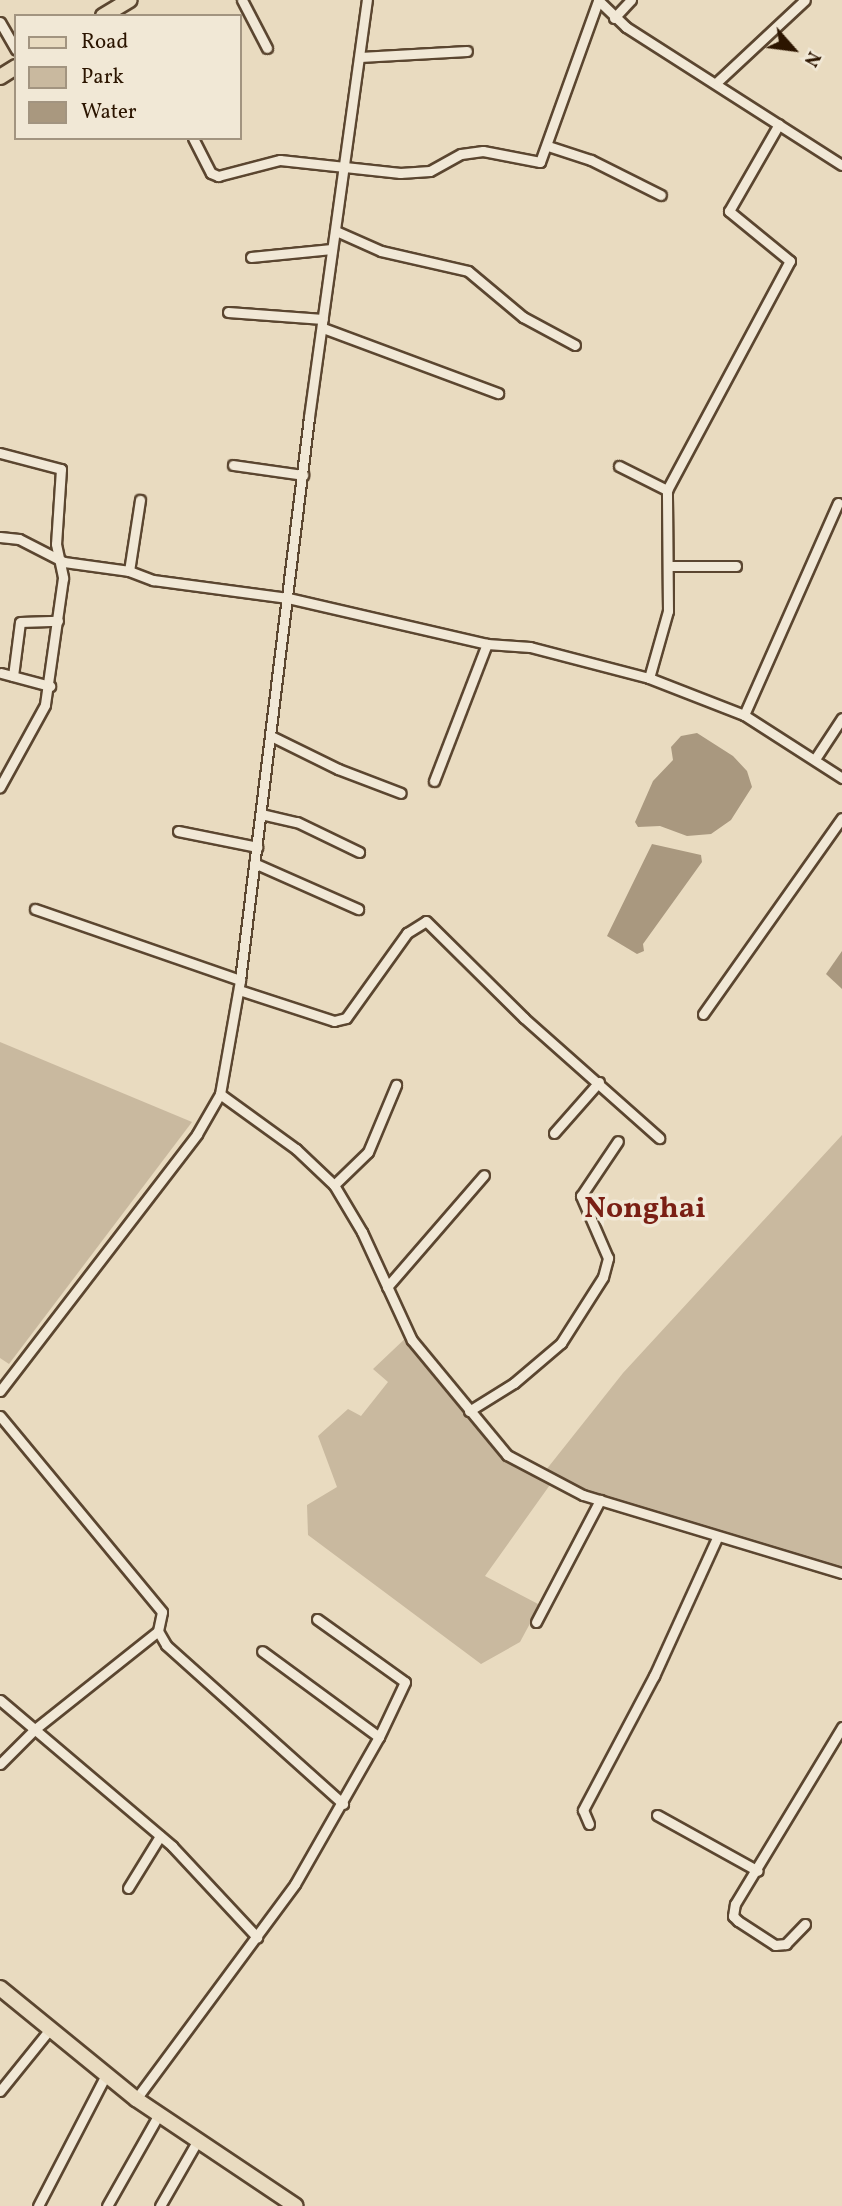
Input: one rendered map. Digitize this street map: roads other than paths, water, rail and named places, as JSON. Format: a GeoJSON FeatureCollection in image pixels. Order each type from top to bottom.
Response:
{"type":"FeatureCollection","features":[{"type":"Feature","properties":{"kind":"main road"},"geometry":{"type":"LineString","coordinates":[[106,14],[130,0]]}},
{"type":"Feature","properties":{"kind":"main road"},"geometry":{"type":"LineString","coordinates":[[2,1992],[136,2099],[296,2206]]}},
{"type":"Feature","properties":{"kind":"street"},"geometry":{"type":"LineString","coordinates":[[242,0],[267,48]]}},
{"type":"Feature","properties":{"kind":"street"},"geometry":{"type":"LineString","coordinates":[[0,1391],[197,1134],[220,1094],[240,985],[332,249],[346,169],[367,0]]}},
{"type":"Feature","properties":{"kind":"street"},"geometry":{"type":"LineString","coordinates":[[194,140],[211,173],[218,176],[280,160],[346,169],[421,173],[461,154],[483,151],[540,162],[548,146],[548,132],[598,0],[614,18],[718,82],[842,165]]}},
{"type":"Feature","properties":{"kind":"street"},"geometry":{"type":"LineString","coordinates":[[614,18],[631,0]]}},
{"type":"Feature","properties":{"kind":"street"},"geometry":{"type":"LineString","coordinates":[[718,82],[805,0]]}},
{"type":"Feature","properties":{"kind":"street"},"geometry":{"type":"LineString","coordinates":[[0,22],[14,46]]}},
{"type":"Feature","properties":{"kind":"street"},"geometry":{"type":"LineString","coordinates":[[360,57],[467,51]]}},
{"type":"Feature","properties":{"kind":"street"},"geometry":{"type":"LineString","coordinates":[[649,678],[668,611],[671,566],[667,490],[790,261],[729,211],[779,124]]}},
{"type":"Feature","properties":{"kind":"street"},"geometry":{"type":"LineString","coordinates":[[548,146],[591,159],[661,195]]}},
{"type":"Feature","properties":{"kind":"street"},"geometry":{"type":"LineString","coordinates":[[336,230],[381,251],[468,271],[523,317],[575,345]]}},
{"type":"Feature","properties":{"kind":"street"},"geometry":{"type":"LineString","coordinates":[[251,257],[332,249]]}},
{"type":"Feature","properties":{"kind":"street"},"geometry":{"type":"LineString","coordinates":[[228,312],[323,323],[498,393]]}},
{"type":"Feature","properties":{"kind":"street"},"geometry":{"type":"LineString","coordinates":[[0,453],[61,469],[56,544],[60,560],[58,621],[50,686],[45,705],[0,787]]}},
{"type":"Feature","properties":{"kind":"street"},"geometry":{"type":"LineString","coordinates":[[233,465],[303,475]]}},
{"type":"Feature","properties":{"kind":"street"},"geometry":{"type":"LineString","coordinates":[[619,467],[667,490]]}},
{"type":"Feature","properties":{"kind":"street"},"geometry":{"type":"LineString","coordinates":[[129,571],[140,500]]}},
{"type":"Feature","properties":{"kind":"street"},"geometry":{"type":"LineString","coordinates":[[744,715],[838,503]]}},
{"type":"Feature","properties":{"kind":"street"},"geometry":{"type":"LineString","coordinates":[[0,537],[19,539],[60,560],[129,571],[153,580],[288,598],[487,644],[530,647],[649,678],[744,715],[842,778]]}},
{"type":"Feature","properties":{"kind":"street"},"geometry":{"type":"LineString","coordinates":[[671,566],[736,566]]}},
{"type":"Feature","properties":{"kind":"street"},"geometry":{"type":"LineString","coordinates":[[13,676],[20,622],[58,621]]}},
{"type":"Feature","properties":{"kind":"street"},"geometry":{"type":"LineString","coordinates":[[434,781],[487,644]]}},
{"type":"Feature","properties":{"kind":"street"},"geometry":{"type":"LineString","coordinates":[[1,673],[50,686]]}},
{"type":"Feature","properties":{"kind":"street"},"geometry":{"type":"LineString","coordinates":[[815,759],[842,718]]}},
{"type":"Feature","properties":{"kind":"street"},"geometry":{"type":"LineString","coordinates":[[271,736],[338,769],[401,793]]}},
{"type":"Feature","properties":{"kind":"street"},"geometry":{"type":"LineString","coordinates":[[261,814],[297,822],[359,852]]}},
{"type":"Feature","properties":{"kind":"street"},"geometry":{"type":"LineString","coordinates":[[703,1014],[842,818]]}},
{"type":"Feature","properties":{"kind":"street"},"geometry":{"type":"LineString","coordinates":[[178,831],[257,847]]}},
{"type":"Feature","properties":{"kind":"street"},"geometry":{"type":"LineString","coordinates":[[254,863],[358,909]]}},
{"type":"Feature","properties":{"kind":"street"},"geometry":{"type":"LineString","coordinates":[[35,909],[334,1021],[346,1018],[407,933],[426,921],[524,1018],[659,1138]]}},
{"type":"Feature","properties":{"kind":"street"},"geometry":{"type":"LineString","coordinates":[[554,1133],[599,1082]]}},
{"type":"Feature","properties":{"kind":"street"},"geometry":{"type":"LineString","coordinates":[[334,1185],[368,1152],[396,1085]]}},
{"type":"Feature","properties":{"kind":"street"},"geometry":{"type":"LineString","coordinates":[[220,1094],[296,1149],[334,1185],[358,1223],[412,1340],[507,1455],[552,1482],[600,1500],[717,1538],[842,1573]]}},
{"type":"Feature","properties":{"kind":"street"},"geometry":{"type":"LineString","coordinates":[[469,1411],[514,1383],[561,1343],[603,1276],[608,1258],[581,1196],[618,1141]]}},
{"type":"Feature","properties":{"kind":"street"},"geometry":{"type":"LineString","coordinates":[[387,1287],[485,1175]]}},
{"type":"Feature","properties":{"kind":"street"},"geometry":{"type":"LineString","coordinates":[[0,1416],[159,1608],[158,1631],[200,1676],[343,1804]]}},
{"type":"Feature","properties":{"kind":"street"},"geometry":{"type":"LineString","coordinates":[[536,1622],[600,1500]]}},
{"type":"Feature","properties":{"kind":"street"},"geometry":{"type":"LineString","coordinates":[[589,1824],[583,1810],[654,1676],[717,1538]]}},
{"type":"Feature","properties":{"kind":"street"},"geometry":{"type":"LineString","coordinates":[[136,2099],[295,1884],[343,1804],[405,1682],[317,1619]]}},
{"type":"Feature","properties":{"kind":"street"},"geometry":{"type":"LineString","coordinates":[[0,1764],[35,1729],[158,1631]]}},
{"type":"Feature","properties":{"kind":"street"},"geometry":{"type":"LineString","coordinates":[[262,1651],[379,1737]]}},
{"type":"Feature","properties":{"kind":"street"},"geometry":{"type":"LineString","coordinates":[[0,1700],[160,1836],[257,1937]]}},
{"type":"Feature","properties":{"kind":"street"},"geometry":{"type":"LineString","coordinates":[[805,1924],[786,1944],[775,1945],[733,1916],[735,1904],[758,1871],[842,1727]]}},
{"type":"Feature","properties":{"kind":"street"},"geometry":{"type":"LineString","coordinates":[[657,1815],[758,1871]]}},
{"type":"Feature","properties":{"kind":"street"},"geometry":{"type":"LineString","coordinates":[[128,1888],[160,1836]]}},
{"type":"Feature","properties":{"kind":"street"},"geometry":{"type":"LineString","coordinates":[[0,2091],[50,2029]]}},
{"type":"Feature","properties":{"kind":"street"},"geometry":{"type":"LineString","coordinates":[[38,2206],[106,2075]]}},
{"type":"Feature","properties":{"kind":"street"},"geometry":{"type":"LineString","coordinates":[[107,2206],[159,2114]]}},
{"type":"Feature","properties":{"kind":"street"},"geometry":{"type":"LineString","coordinates":[[160,2206],[198,2140]]}},
{"type":"Feature","properties":{"kind":"water"},"geometry":{"type":"Polygon","coordinates":[[[697,733],[733,756],[747,771],[752,787],[731,820],[711,834],[687,836],[660,826],[638,827],[635,822],[653,781],[673,760],[671,747],[681,736],[697,733]]]}},
{"type":"Feature","properties":{"kind":"water"},"geometry":{"type":"Polygon","coordinates":[[[652,844],[701,855],[702,862],[643,944],[644,951],[637,954],[607,936],[652,844]]]}},
{"type":"Feature","properties":{"kind":"water"},"geometry":{"type":"Polygon","coordinates":[[[842,951],[842,989],[826,974],[842,951]]]}},
{"type":"Feature","properties":{"kind":"district","name":"Nonghai"},"geometry":{"type":"Point","coordinates":[645,1209]}}]}
